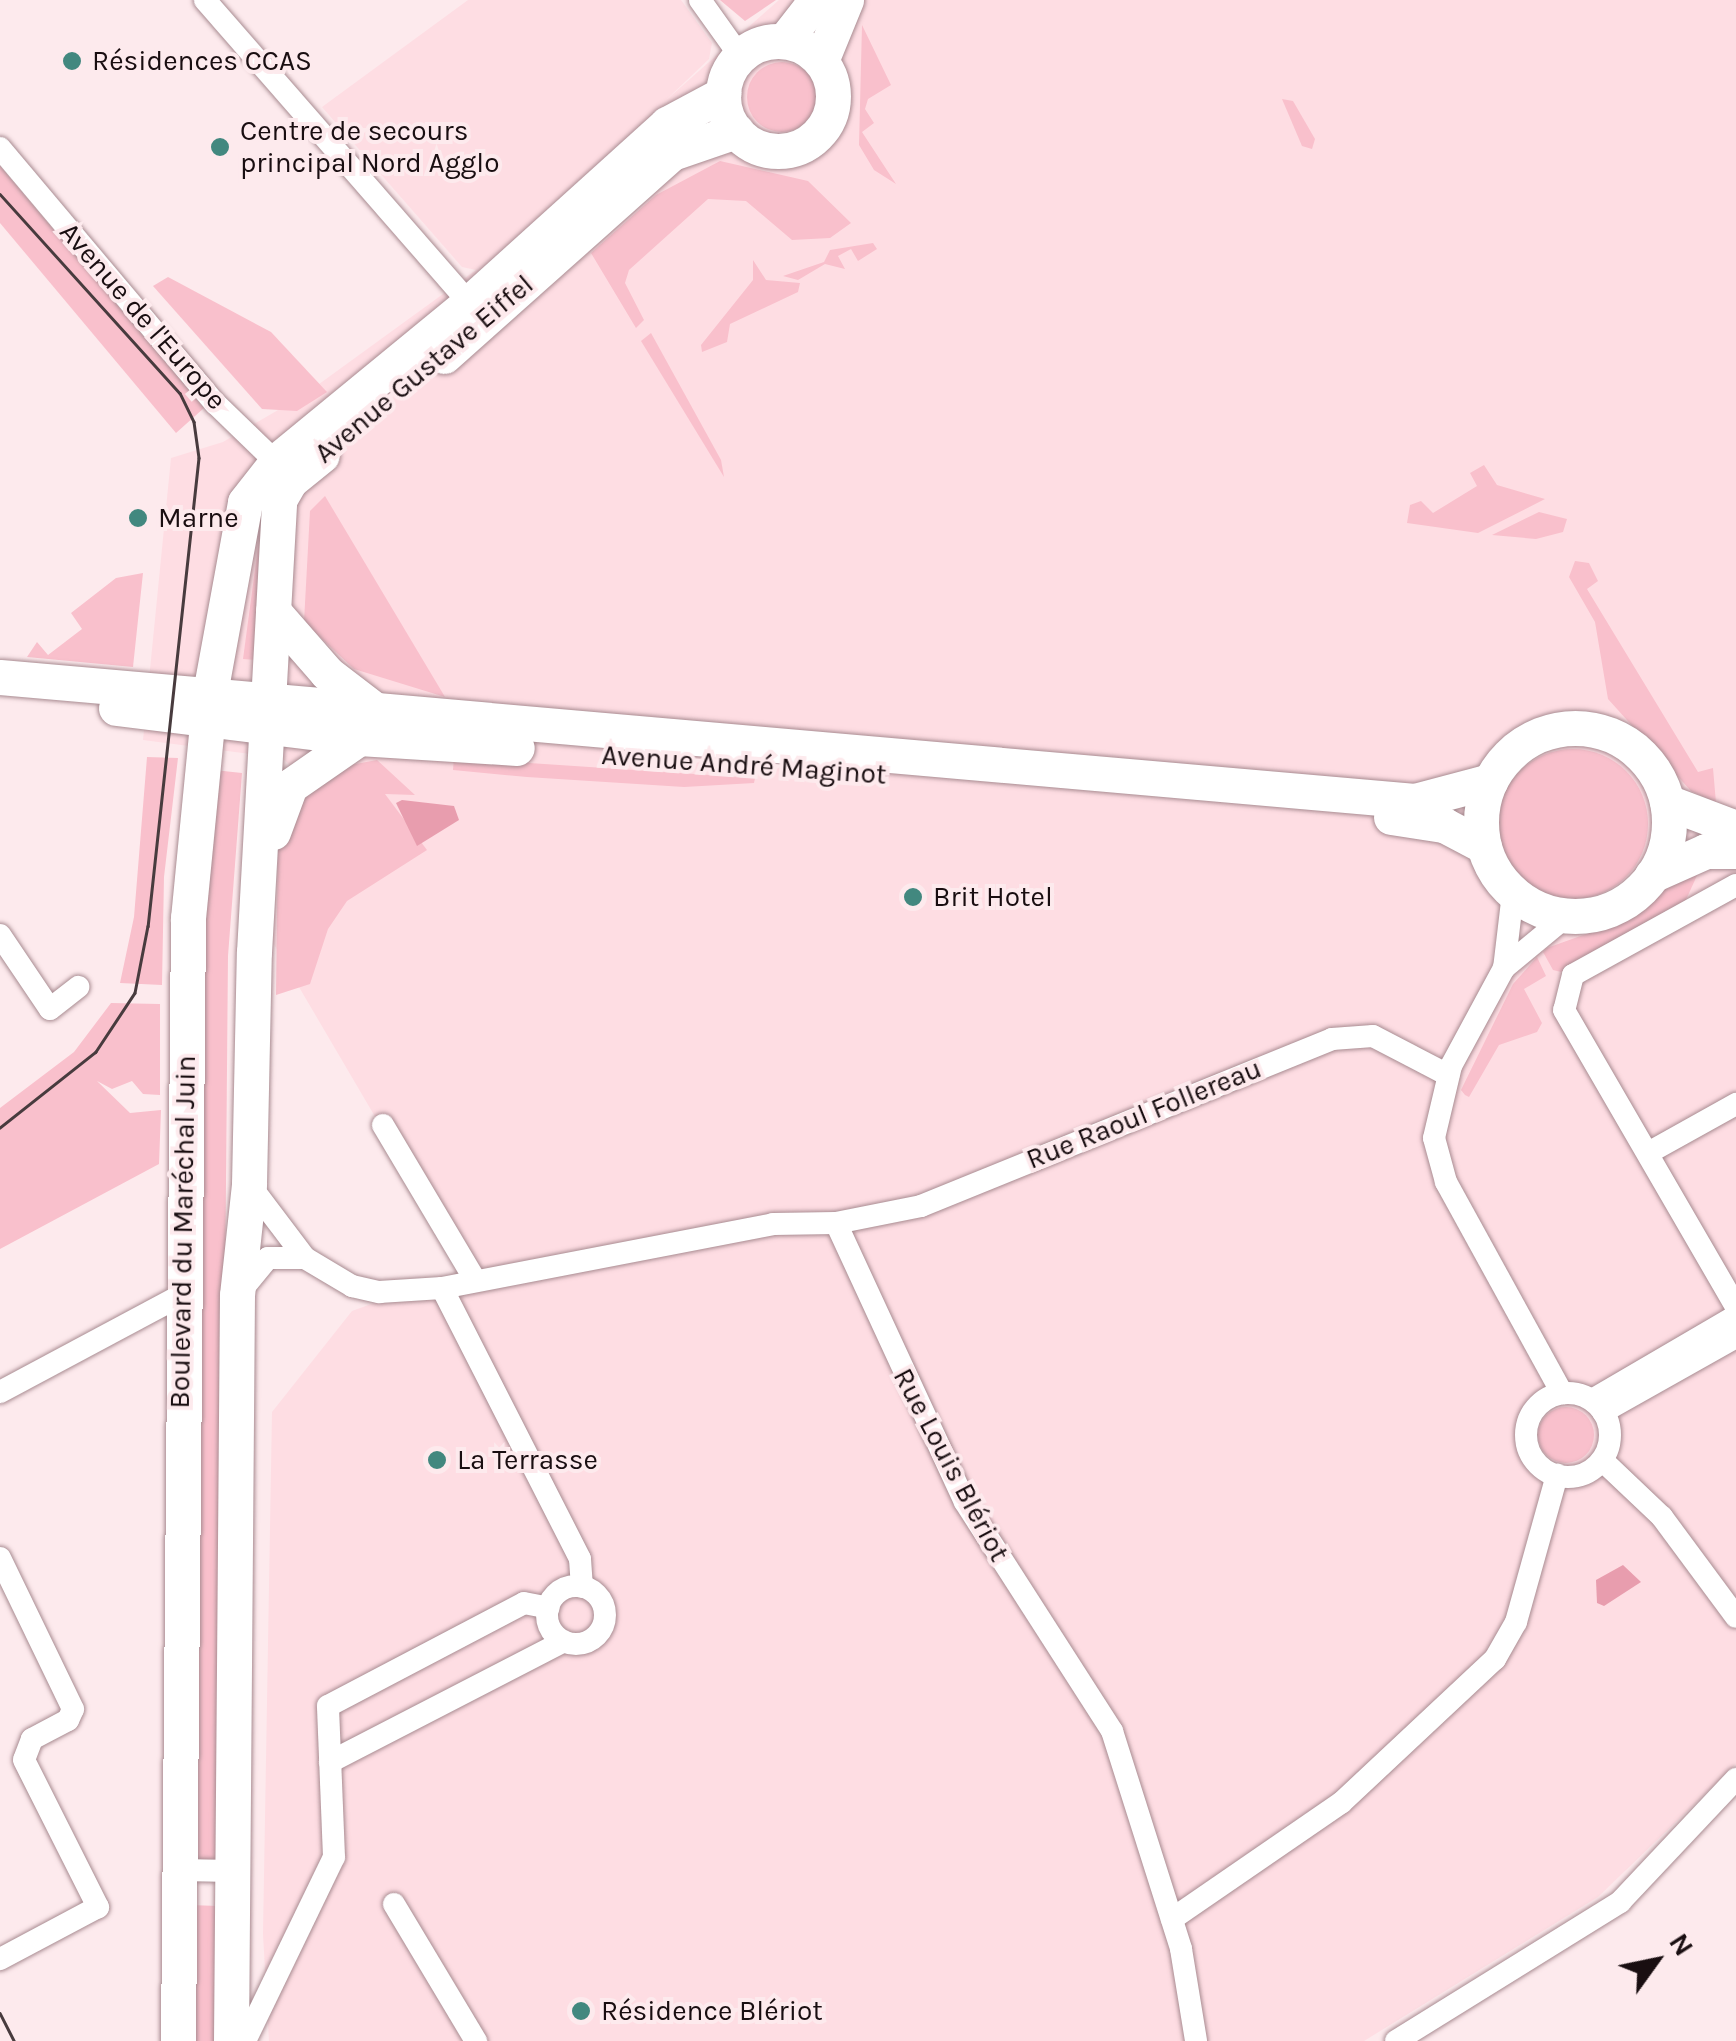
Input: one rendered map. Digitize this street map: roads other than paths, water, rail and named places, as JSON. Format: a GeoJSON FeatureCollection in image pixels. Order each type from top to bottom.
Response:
{"type":"FeatureCollection","features":[{"type":"Feature","properties":{"kind":"main road"},"geometry":{"type":"LineString","coordinates":[[784,41],[821,60],[833,91],[818,134],[777,151],[736,131],[723,94],[740,56],[784,41],[816,0]]}},
{"type":"Feature","properties":{"kind":"main road"},"geometry":{"type":"LineString","coordinates":[[821,60],[846,0]]}},
{"type":"Feature","properties":{"kind":"main road","name":"Avenue Gustave Eiffel"},"geometry":{"type":"LineString","coordinates":[[237,710],[273,611],[284,470],[668,124],[723,94]]}},
{"type":"Feature","properties":{"kind":"main road","name":"Avenue Gustave Eiffel"},"geometry":{"type":"LineString","coordinates":[[237,710],[234,581],[245,502],[501,308],[672,153],[736,131]]}},
{"type":"Feature","properties":{"kind":"main road"},"geometry":{"type":"LineString","coordinates":[[273,611],[367,724]]}},
{"type":"Feature","properties":{"kind":"main road","name":"Avenue André Maginot"},"geometry":{"type":"LineString","coordinates":[[0,677],[367,724],[1381,816],[1444,825],[1484,846]]}},
{"type":"Feature","properties":{"kind":"main road","name":"Avenue André Maginot"},"geometry":{"type":"LineString","coordinates":[[0,695],[237,710]]}},
{"type":"Feature","properties":{"kind":"main road","name":"Boulevard du Maréchal Juin"},"geometry":{"type":"LineString","coordinates":[[237,710],[248,771],[245,910],[254,952]]}},
{"type":"Feature","properties":{"kind":"main road","name":"Boulevard du Maréchal Juin"},"geometry":{"type":"LineString","coordinates":[[178,2041],[188,918],[237,710]]}},
{"type":"Feature","properties":{"kind":"main road","name":"Avenue André Maginot"},"geometry":{"type":"LineString","coordinates":[[367,724],[1414,801],[1490,781]]}},
{"type":"Feature","properties":{"kind":"main road","name":"Boulevard du Maréchal Juin"},"geometry":{"type":"LineString","coordinates":[[231,2041],[237,1295],[250,1184],[254,952],[274,818],[290,786],[367,724]]}},
{"type":"Feature","properties":{"kind":"main road"},"geometry":{"type":"LineString","coordinates":[[1652,875],[1668,832],[1667,802],[1647,762],[1592,730],[1551,731],[1526,742],[1490,781],[1483,802],[1484,846],[1513,893],[1536,908],[1568,915],[1608,910],[1652,875],[1706,850],[1736,850]]}},
{"type":"Feature","properties":{"kind":"main road"},"geometry":{"type":"LineString","coordinates":[[1667,802],[1736,828]]}},
{"type":"Feature","properties":{"kind":"street"},"geometry":{"type":"LineString","coordinates":[[205,0],[469,303]]}},
{"type":"Feature","properties":{"kind":"street"},"geometry":{"type":"LineString","coordinates":[[700,0],[740,56]]}},
{"type":"Feature","properties":{"kind":"street","name":"Avenue de l'Europe"},"geometry":{"type":"LineString","coordinates":[[0,148],[215,403],[284,470]]}},
{"type":"Feature","properties":{"kind":"street"},"geometry":{"type":"LineString","coordinates":[[1736,885],[1573,974],[1564,990],[1564,1010],[1736,1307]]}},
{"type":"Feature","properties":{"kind":"street"},"geometry":{"type":"LineString","coordinates":[[1513,893],[1504,968],[1448,1075],[1434,1138],[1446,1182],[1562,1393],[1598,1406],[1736,1338]]}},
{"type":"Feature","properties":{"kind":"street"},"geometry":{"type":"LineString","coordinates":[[1504,968],[1568,915]]}},
{"type":"Feature","properties":{"kind":"street"},"geometry":{"type":"LineString","coordinates":[[0,935],[50,1008],[78,988]]}},
{"type":"Feature","properties":{"kind":"street","name":"Rue Raoul Follereau"},"geometry":{"type":"LineString","coordinates":[[836,1223],[921,1206],[1332,1038],[1373,1036],[1448,1075]]}},
{"type":"Feature","properties":{"kind":"street"},"geometry":{"type":"LineString","coordinates":[[1648,1153],[1736,1104]]}},
{"type":"Feature","properties":{"kind":"street"},"geometry":{"type":"LineString","coordinates":[[382,1125],[476,1280]]}},
{"type":"Feature","properties":{"kind":"street"},"geometry":{"type":"LineString","coordinates":[[250,1184],[304,1258],[352,1286],[442,1288],[772,1224],[836,1223]]}},
{"type":"Feature","properties":{"kind":"street","name":"Rue Louis Blériot"},"geometry":{"type":"LineString","coordinates":[[836,1223],[965,1502],[1112,1731],[1172,1919],[1196,2041]]}},
{"type":"Feature","properties":{"kind":"street"},"geometry":{"type":"LineString","coordinates":[[237,1295],[268,1258],[304,1258]]}},
{"type":"Feature","properties":{"kind":"street"},"geometry":{"type":"LineString","coordinates":[[330,1762],[564,1642],[592,1640],[604,1624],[603,1605],[582,1587],[580,1559],[442,1288]]}},
{"type":"Feature","properties":{"kind":"street"},"geometry":{"type":"LineString","coordinates":[[0,1392],[182,1296]]}},
{"type":"Feature","properties":{"kind":"street"},"geometry":{"type":"LineString","coordinates":[[1598,1406],[1736,1316]]}},
{"type":"Feature","properties":{"kind":"street"},"geometry":{"type":"LineString","coordinates":[[1562,1393],[1538,1405],[1527,1428],[1534,1458],[1557,1475],[1576,1476],[1602,1460],[1610,1436],[1598,1406]]}},
{"type":"Feature","properties":{"kind":"street"},"geometry":{"type":"LineString","coordinates":[[1602,1460],[1662,1518],[1736,1617]]}},
{"type":"Feature","properties":{"kind":"street"},"geometry":{"type":"LineString","coordinates":[[1172,1919],[1340,1802],[1496,1659],[1516,1622],[1557,1475]]}},
{"type":"Feature","properties":{"kind":"street"},"geometry":{"type":"LineString","coordinates":[[0,1558],[74,1709],[68,1720],[32,1739],[24,1760],[98,1907],[0,1959]]}},
{"type":"Feature","properties":{"kind":"street"},"geometry":{"type":"LineString","coordinates":[[564,1642],[550,1628],[548,1608],[564,1589],[582,1587]]}},
{"type":"Feature","properties":{"kind":"street"},"geometry":{"type":"LineString","coordinates":[[245,2041],[334,1858],[328,1706],[347,1692],[524,1602],[548,1608]]}},
{"type":"Feature","properties":{"kind":"street"},"geometry":{"type":"LineString","coordinates":[[1396,2041],[1620,1902],[1736,1780]]}},
{"type":"Feature","properties":{"kind":"street"},"geometry":{"type":"LineString","coordinates":[[178,1870],[234,1871]]}},
{"type":"Feature","properties":{"kind":"street"},"geometry":{"type":"LineString","coordinates":[[394,1904],[476,2041]]}},
{"type":"Feature","properties":{"kind":"tram line"},"geometry":{"type":"LineString","coordinates":[[0,194],[180,393],[194,422],[199,458],[148,926],[135,993],[96,1052],[0,1128]]}},
{"type":"Feature","properties":{"kind":"tram line"},"geometry":{"type":"LineString","coordinates":[[0,2013],[14,2041]]}},
{"type":"Feature","properties":{"kind":"place","name":"Résidences CCAS"},"geometry":{"type":"Point","coordinates":[72,61]}},
{"type":"Feature","properties":{"kind":"place","name":"Centre de secours principal Nord Agglo"},"geometry":{"type":"Point","coordinates":[220,147]}},
{"type":"Feature","properties":{"kind":"place","name":"Marne"},"geometry":{"type":"Point","coordinates":[138,518]}},
{"type":"Feature","properties":{"kind":"place","name":"Brit Hotel"},"geometry":{"type":"Point","coordinates":[913,897]}},
{"type":"Feature","properties":{"kind":"place","name":"La Terrasse"},"geometry":{"type":"Point","coordinates":[437,1460]}},
{"type":"Feature","properties":{"kind":"place","name":"Résidence Blériot"},"geometry":{"type":"Point","coordinates":[581,2011]}}]}
